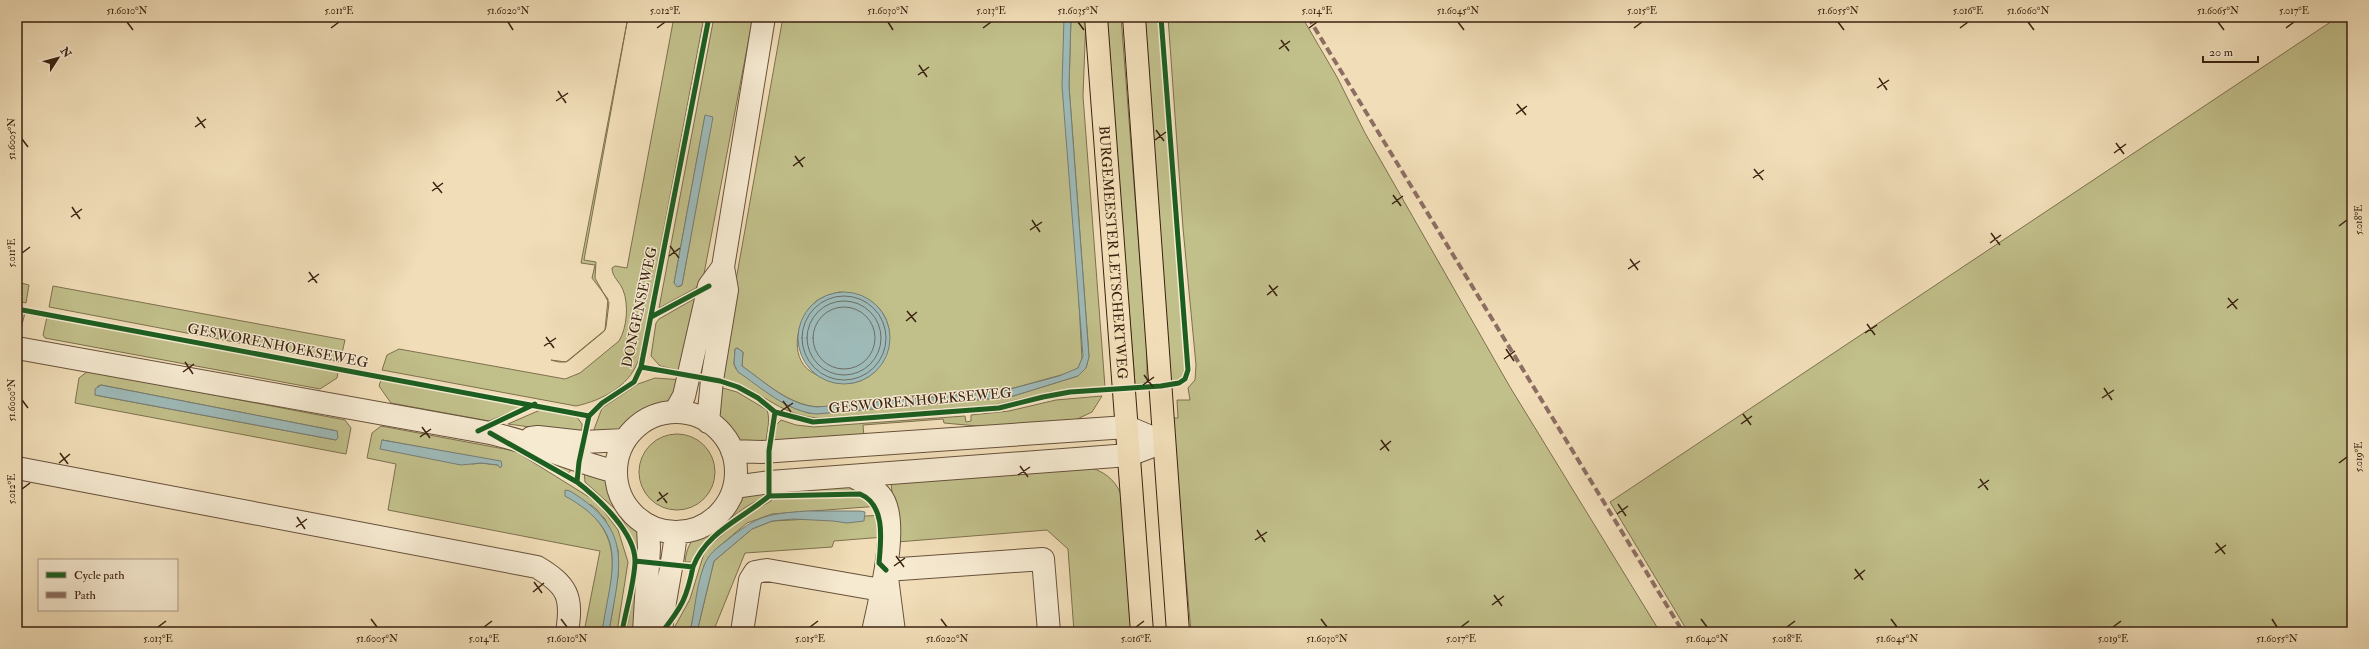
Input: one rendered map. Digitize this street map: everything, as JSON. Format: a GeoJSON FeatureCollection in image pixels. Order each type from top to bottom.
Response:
{"type":"FeatureCollection","features":[{"type":"Feature","properties":{"kind":"main road","name":"BURGEMEESTER LETSCHERTWEG"},"geometry":{"type":"LineString","coordinates":[[1096,17],[1142,632]]}},
{"type":"Feature","properties":{"kind":"main road"},"geometry":{"type":"LineString","coordinates":[[1134,17],[1178,632]]}},
{"type":"Feature","properties":{"kind":"street"},"geometry":{"type":"LineString","coordinates":[[708,422],[709,402],[727,290],[723,267],[764,17]]}},
{"type":"Feature","properties":{"kind":"street"},"geometry":{"type":"LineString","coordinates":[[675,412],[684,396],[710,286],[723,267]]}},
{"type":"Feature","properties":{"kind":"street"},"geometry":{"type":"LineString","coordinates":[[17,348],[522,440],[534,447],[616,472]]}},
{"type":"Feature","properties":{"kind":"street"},"geometry":{"type":"LineString","coordinates":[[675,412],[698,416],[708,422],[722,434],[732,451],[736,475],[734,487],[728,501],[719,514],[706,524],[692,530],[676,532],[662,531],[648,526],[637,518],[622,498],[616,472],[617,461],[625,440],[642,423],[652,417],[675,412]]}},
{"type":"Feature","properties":{"kind":"street"},"geometry":{"type":"LineString","coordinates":[[732,451],[761,452],[1127,427],[1164,442]]}},
{"type":"Feature","properties":{"kind":"street"},"geometry":{"type":"LineString","coordinates":[[522,440],[538,437],[583,442],[625,440]]}},
{"type":"Feature","properties":{"kind":"street"},"geometry":{"type":"LineString","coordinates":[[734,487],[770,482],[1129,455],[1164,442]]}},
{"type":"Feature","properties":{"kind":"street"},"geometry":{"type":"LineString","coordinates":[[17,468],[536,567],[556,579],[569,598],[567,632]]}},
{"type":"Feature","properties":{"kind":"street"},"geometry":{"type":"LineString","coordinates":[[852,476],[867,483],[880,495],[886,506],[889,537],[883,580],[873,632]]}},
{"type":"Feature","properties":{"kind":"street"},"geometry":{"type":"LineString","coordinates":[[644,632],[649,548],[648,526]]}},
{"type":"Feature","properties":{"kind":"street"},"geometry":{"type":"LineString","coordinates":[[661,632],[664,608],[673,566],[676,532]]}},
{"type":"Feature","properties":{"kind":"street"},"geometry":{"type":"LineString","coordinates":[[742,632],[750,580],[756,572],[767,570],[883,580],[1043,559],[1049,632]]}},
{"type":"Feature","properties":{"kind":"street"},"geometry":{"type":"LineString","coordinates":[[883,580],[894,632]]}},
{"type":"Feature","properties":{"kind":"shaded area"},"geometry":{"type":"Polygon","coordinates":[[[628,17],[584,260],[596,262],[595,278],[603,293],[592,278],[595,265],[581,263],[628,17]]]}},
{"type":"Feature","properties":{"kind":"shaded area"},"geometry":{"type":"Polygon","coordinates":[[[674,17],[704,17],[640,355],[631,374],[616,389],[607,395],[597,400],[576,406],[382,370],[387,355],[399,349],[565,379],[580,373],[619,341],[624,330],[626,302],[622,287],[613,274],[612,268],[615,266],[627,268],[674,17]]]}},
{"type":"Feature","properties":{"kind":"shaded area"},"geometry":{"type":"Polygon","coordinates":[[[714,17],[753,17],[703,279],[696,288],[659,308],[714,17]],[[705,116],[674,283],[679,287],[682,285],[712,117],[705,116]]]}},
{"type":"Feature","properties":{"kind":"shaded area"},"geometry":{"type":"Polygon","coordinates":[[[783,17],[1064,17],[1082,359],[1078,368],[1072,372],[1003,391],[824,407],[801,404],[780,394],[742,366],[743,352],[737,348],[735,349],[734,364],[736,369],[787,405],[808,413],[1010,397],[1078,376],[1086,368],[1089,356],[1069,86],[1071,17],[1086,17],[1083,96],[1105,387],[1050,392],[995,405],[819,418],[804,416],[780,407],[746,388],[721,379],[733,297],[783,17]],[[839,292],[821,298],[812,305],[802,320],[799,329],[797,348],[803,365],[810,371],[837,383],[860,381],[876,370],[887,352],[889,332],[883,313],[866,299],[839,292]]]}},
{"type":"Feature","properties":{"kind":"shaded area"},"geometry":{"type":"Polygon","coordinates":[[[1106,17],[1121,17],[1147,351],[1147,383],[1135,384],[1106,17]]]}},
{"type":"Feature","properties":{"kind":"shaded area"},"geometry":{"type":"Polygon","coordinates":[[[1142,17],[1158,17],[1185,368],[1182,378],[1170,382],[1142,17]]]}},
{"type":"Feature","properties":{"kind":"shaded area"},"geometry":{"type":"Polygon","coordinates":[[[1168,17],[1302,17],[1337,77],[1365,133],[1510,387],[1660,632],[1191,632],[1172,418],[1178,418],[1177,400],[1190,400],[1188,388],[1195,380],[1196,365],[1183,228],[1168,17]]]}},
{"type":"Feature","properties":{"kind":"shaded area"},"geometry":{"type":"Polygon","coordinates":[[[2338,17],[2352,17],[2352,632],[1688,632],[1610,502],[2338,17]]]}},
{"type":"Feature","properties":{"kind":"shaded area"},"geometry":{"type":"Polygon","coordinates":[[[17,282],[29,285],[26,303],[17,301],[17,282]]]}},
{"type":"Feature","properties":{"kind":"shaded area"},"geometry":{"type":"Polygon","coordinates":[[[53,286],[345,340],[340,362],[49,307],[53,286]]]}},
{"type":"Feature","properties":{"kind":"shaded area"},"geometry":{"type":"Polygon","coordinates":[[[699,296],[686,372],[660,366],[651,356],[656,323],[659,319],[699,296]]]}},
{"type":"Feature","properties":{"kind":"shaded area"},"geometry":{"type":"Polygon","coordinates":[[[608,301],[609,303],[605,329],[608,301]]]}},
{"type":"Feature","properties":{"kind":"shaded area"},"geometry":{"type":"Polygon","coordinates":[[[17,311],[25,313],[20,332],[17,332],[17,311]]]}},
{"type":"Feature","properties":{"kind":"shaded area"},"geometry":{"type":"Polygon","coordinates":[[[47,317],[338,372],[337,378],[320,389],[45,338],[43,335],[47,317]]]}},
{"type":"Feature","properties":{"kind":"shaded area"},"geometry":{"type":"Polygon","coordinates":[[[605,330],[603,333],[567,361],[605,330]]]}},
{"type":"Feature","properties":{"kind":"shaded area"},"geometry":{"type":"Polygon","coordinates":[[[88,371],[345,420],[351,428],[346,454],[75,403],[79,378],[88,371]],[[101,385],[98,386],[95,395],[336,440],[337,431],[101,385]]]}},
{"type":"Feature","properties":{"kind":"shaded area"},"geometry":{"type":"Polygon","coordinates":[[[655,378],[684,380],[668,407],[646,417],[625,432],[592,435],[602,408],[638,384],[655,378]]]}},
{"type":"Feature","properties":{"kind":"shaded area"},"geometry":{"type":"Polygon","coordinates":[[[381,380],[523,407],[489,421],[391,403],[379,386],[381,380]]]}},
{"type":"Feature","properties":{"kind":"shaded area"},"geometry":{"type":"Polygon","coordinates":[[[719,387],[737,392],[767,410],[768,422],[766,444],[735,441],[724,431],[721,425],[719,409],[719,387]]]}},
{"type":"Feature","properties":{"kind":"shaded area"},"geometry":{"type":"Polygon","coordinates":[[[1102,396],[1092,412],[1073,421],[988,427],[944,423],[943,419],[863,425],[864,437],[772,440],[774,427],[781,420],[796,425],[814,427],[965,416],[966,422],[971,421],[971,415],[1009,411],[1056,400],[1102,396]]]}},
{"type":"Feature","properties":{"kind":"shaded area"},"geometry":{"type":"Polygon","coordinates":[[[540,410],[577,417],[582,424],[582,434],[508,424],[540,410]]]}},
{"type":"Feature","properties":{"kind":"shaded area"},"geometry":{"type":"Polygon","coordinates":[[[381,426],[515,451],[597,502],[618,530],[628,562],[617,632],[609,632],[618,576],[618,550],[605,519],[596,509],[591,505],[576,502],[593,515],[604,530],[610,545],[612,577],[602,632],[584,632],[600,551],[388,510],[396,464],[367,458],[372,433],[381,426]],[[382,440],[473,464],[481,463],[498,465],[501,462],[382,440]]]}},
{"type":"Feature","properties":{"kind":"shaded area"},"geometry":{"type":"Polygon","coordinates":[[[677,434],[692,437],[704,445],[712,457],[715,472],[712,487],[704,499],[692,507],[677,510],[662,507],[650,499],[642,487],[639,472],[642,457],[650,445],[662,437],[677,434]]]}},
{"type":"Feature","properties":{"kind":"shaded area"},"geometry":{"type":"Polygon","coordinates":[[[543,459],[575,467],[567,474],[543,459]]]}},
{"type":"Feature","properties":{"kind":"shaded area"},"geometry":{"type":"Polygon","coordinates":[[[1092,468],[1108,476],[1112,480],[1123,499],[1133,632],[1074,632],[1068,549],[1047,530],[897,542],[891,482],[1092,468]]]}},
{"type":"Feature","properties":{"kind":"shaded area"},"geometry":{"type":"Polygon","coordinates":[[[584,470],[610,479],[624,507],[639,525],[639,556],[626,526],[615,509],[585,482],[584,470]]]}},
{"type":"Feature","properties":{"kind":"shaded area"},"geometry":{"type":"Polygon","coordinates":[[[853,485],[880,506],[772,514],[747,523],[716,549],[704,565],[690,632],[672,632],[690,599],[705,550],[744,516],[771,501],[774,487],[853,485]]]}},
{"type":"Feature","properties":{"kind":"shaded area"},"geometry":{"type":"Polygon","coordinates":[[[768,491],[762,498],[739,512],[715,531],[702,546],[693,562],[685,562],[690,545],[698,534],[723,516],[738,497],[747,493],[768,491]]]}},
{"type":"Feature","properties":{"kind":"shaded area"},"geometry":{"type":"Polygon","coordinates":[[[885,515],[884,537],[834,541],[832,547],[745,553],[713,632],[697,632],[714,561],[752,529],[772,521],[885,515]]]}},
{"type":"Feature","properties":{"kind":"shaded area"},"geometry":{"type":"Polygon","coordinates":[[[638,571],[636,632],[626,632],[638,571]]]}},
{"type":"Feature","properties":{"kind":"water"},"geometry":{"type":"Polygon","coordinates":[[[1064,17],[1071,17],[1069,86],[1089,357],[1086,368],[1078,376],[1010,397],[816,414],[805,412],[784,404],[738,372],[734,364],[735,349],[737,348],[743,352],[742,366],[777,392],[796,402],[817,407],[1003,391],[1059,376],[1078,368],[1083,356],[1062,86],[1064,17]]]}},
{"type":"Feature","properties":{"kind":"water"},"geometry":{"type":"Polygon","coordinates":[[[705,115],[713,117],[682,285],[677,287],[674,283],[705,115]]]}},
{"type":"Feature","properties":{"kind":"water"},"geometry":{"type":"Polygon","coordinates":[[[844,292],[862,295],[877,305],[887,320],[890,338],[887,356],[877,371],[862,381],[844,384],[826,381],[811,371],[801,356],[798,338],[801,320],[811,305],[826,295],[844,292]]]}},
{"type":"Feature","properties":{"kind":"water"},"geometry":{"type":"Polygon","coordinates":[[[101,385],[337,431],[338,438],[336,440],[95,395],[95,389],[101,385]]]}},
{"type":"Feature","properties":{"kind":"water"},"geometry":{"type":"Polygon","coordinates":[[[382,440],[501,461],[502,466],[500,468],[498,465],[481,463],[461,465],[380,449],[382,440]]]}},
{"type":"Feature","properties":{"kind":"water"},"geometry":{"type":"Polygon","coordinates":[[[565,490],[570,491],[591,506],[605,521],[614,536],[618,552],[618,570],[609,632],[602,632],[612,571],[612,555],[609,539],[600,524],[586,510],[565,496],[565,490]]]}},
{"type":"Feature","properties":{"kind":"water"},"geometry":{"type":"Polygon","coordinates":[[[807,511],[865,512],[864,521],[847,523],[793,519],[772,521],[752,529],[714,561],[697,632],[690,632],[701,574],[708,558],[713,552],[737,532],[764,517],[782,513],[807,511]]]}},
{"type":"Feature","properties":{"kind":"marked path"},"geometry":{"type":"LineString","coordinates":[[1308,17],[1683,632]]}},
{"type":"Feature","properties":{"kind":"cycle path","name":"DONGENSEWEG"},"geometry":{"type":"LineString","coordinates":[[622,632],[633,579],[635,562],[634,551],[623,528],[614,517],[595,497],[577,482],[579,462],[589,416],[602,403],[634,382],[641,367],[709,17]]}},
{"type":"Feature","properties":{"kind":"cycle path","name":"DONGENSEWEG"},"geometry":{"type":"LineString","coordinates":[[641,367],[720,381],[738,387],[758,398],[775,412],[813,422],[999,408],[1070,392],[1161,386],[1179,383],[1185,379],[1188,370],[1161,17]]}},
{"type":"Feature","properties":{"kind":"cycle path","name":"DONGENSEWEG"},"geometry":{"type":"LineString","coordinates":[[651,317],[709,286]]}},
{"type":"Feature","properties":{"kind":"cycle path","name":"GESWORENHOEKSEWEG"},"geometry":{"type":"LineString","coordinates":[[17,309],[589,416]]}},
{"type":"Feature","properties":{"kind":"cycle path"},"geometry":{"type":"LineString","coordinates":[[478,431],[535,404]]}},
{"type":"Feature","properties":{"kind":"cycle path"},"geometry":{"type":"LineString","coordinates":[[635,561],[693,567],[699,555],[716,535],[769,496],[769,451],[775,412]]}},
{"type":"Feature","properties":{"kind":"cycle path"},"geometry":{"type":"LineString","coordinates":[[490,433],[577,482]]}},
{"type":"Feature","properties":{"kind":"cycle path"},"geometry":{"type":"LineString","coordinates":[[769,496],[860,494],[868,499],[874,506],[878,515],[881,534],[879,563],[886,570]]}},
{"type":"Feature","properties":{"kind":"cycle path"},"geometry":{"type":"LineString","coordinates":[[662,632],[683,601],[693,567]]}}]}
